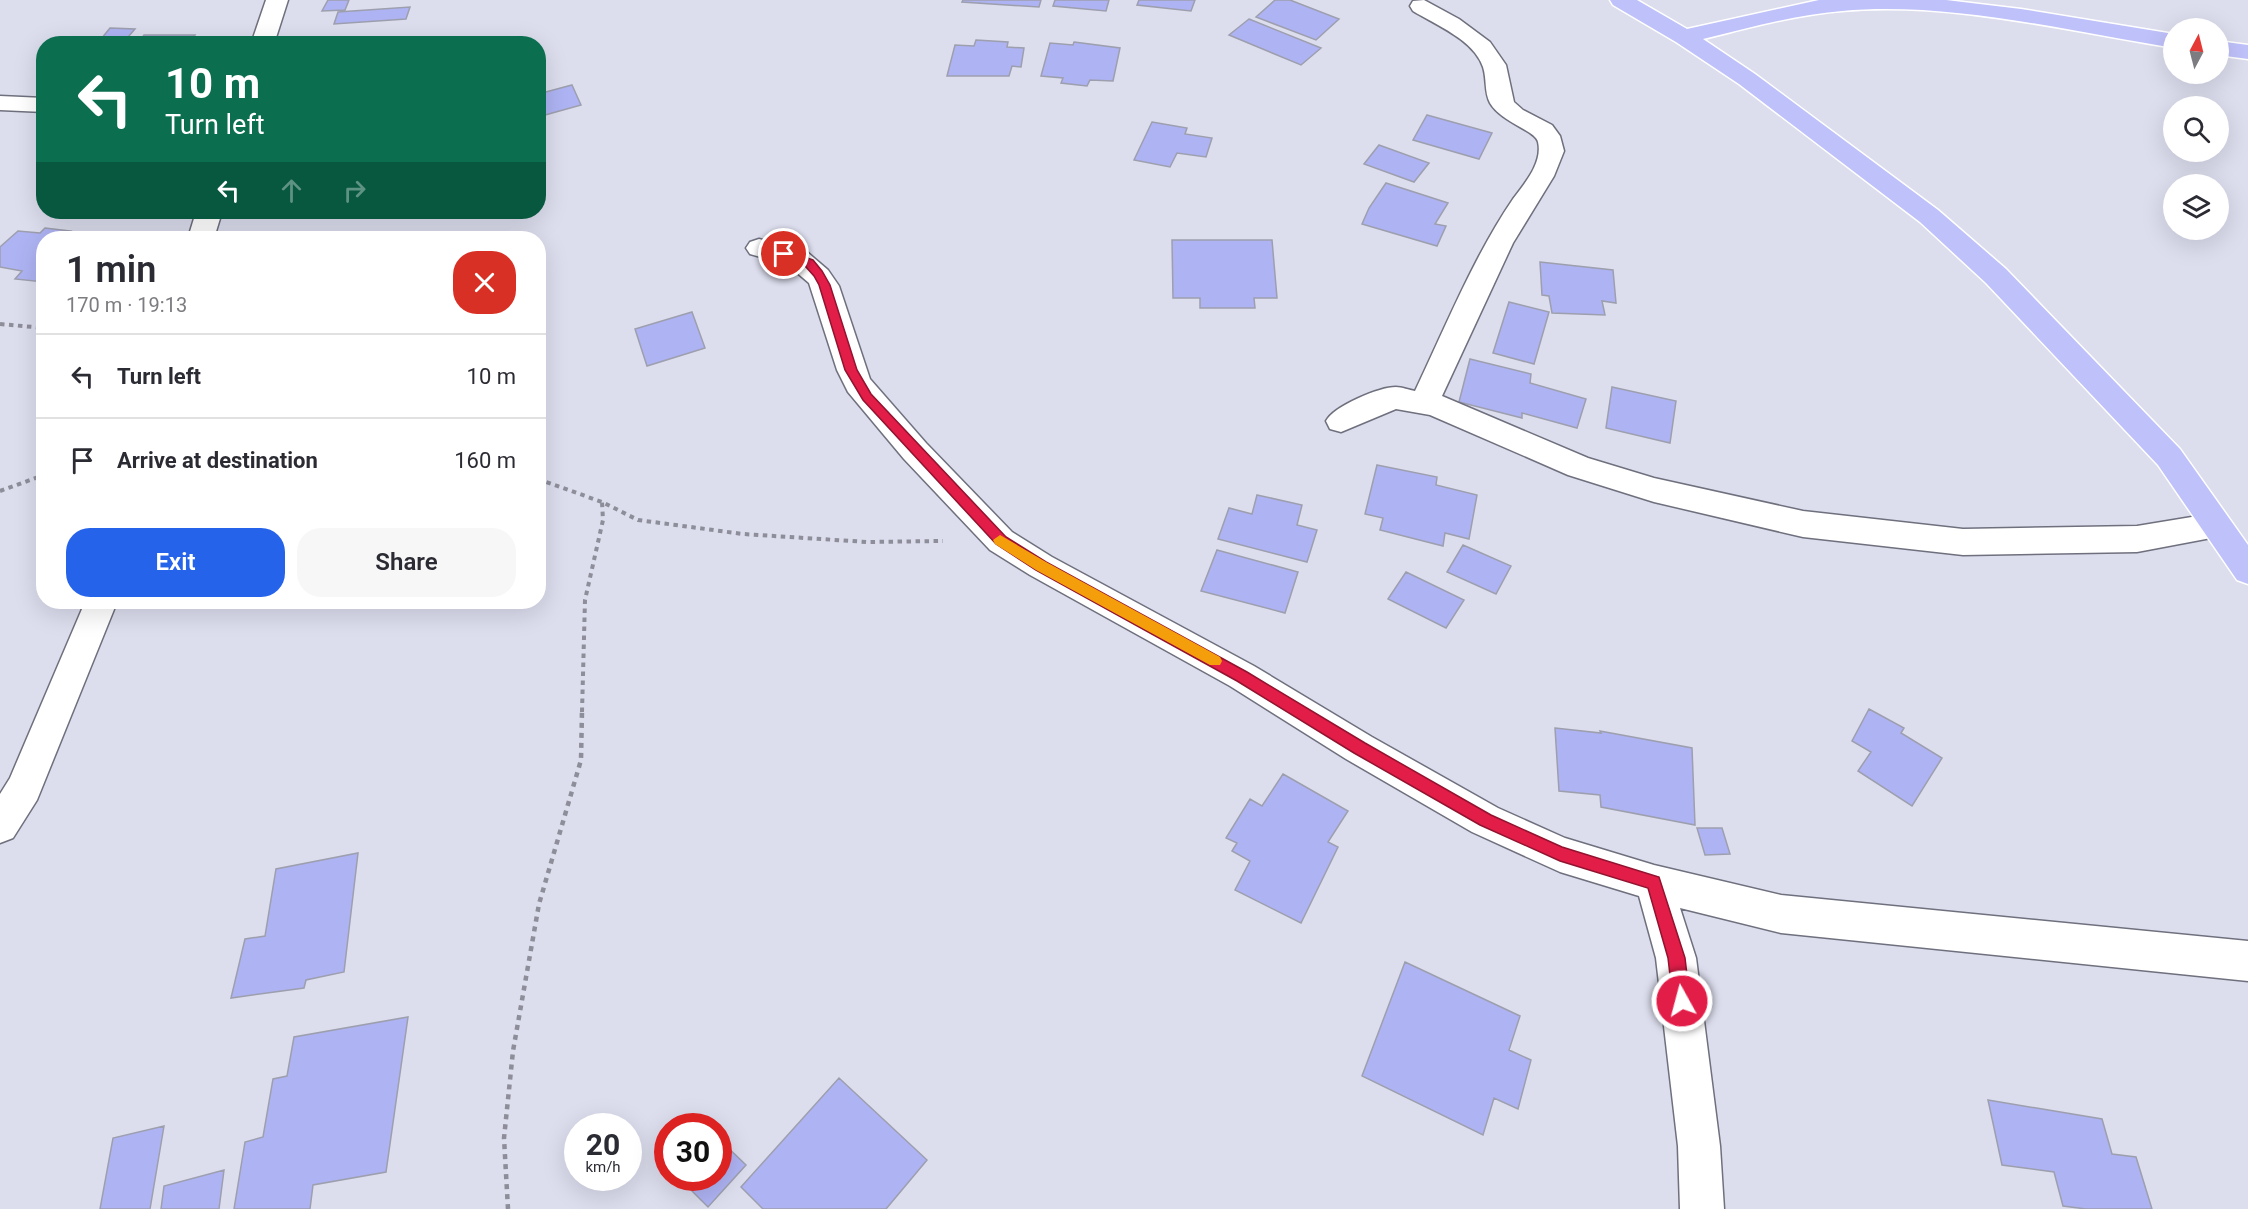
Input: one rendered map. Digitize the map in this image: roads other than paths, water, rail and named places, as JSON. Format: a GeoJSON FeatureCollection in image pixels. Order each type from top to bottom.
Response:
{"type":"FeatureCollection","features":[{"type":"Feature","properties":{"kind":"main road"},"geometry":{"type":"LineString","coordinates":[[1621,0],[1684,37],[1747,79],[1929,216],[1996,276],[2169,457],[2248,572]]}},
{"type":"Feature","properties":{"kind":"main road"},"geometry":{"type":"LineString","coordinates":[[1684,37],[1792,11],[1866,3],[1955,8],[2163,39]]}},
{"type":"Feature","properties":{"kind":"main road"},"geometry":{"type":"LineString","coordinates":[[2229,49],[2248,52]]}},
{"type":"Feature","properties":{"kind":"street"},"geometry":{"type":"LineString","coordinates":[[264,36],[277,0]]}},
{"type":"Feature","properties":{"kind":"street"},"geometry":{"type":"LineString","coordinates":[[1421,6],[1460,29],[1485,50],[1494,65],[1499,98],[1504,107],[1513,116],[1547,134],[1551,155],[1537,183],[1507,228],[1424,403]]}},
{"type":"Feature","properties":{"kind":"street"},"geometry":{"type":"LineString","coordinates":[[0,103],[36,105]]}},
{"type":"Feature","properties":{"kind":"street"},"geometry":{"type":"LineString","coordinates":[[759,248],[809,263],[818,273],[825,285],[851,370],[858,384],[915,451],[1001,541],[1051,572],[1242,676],[1359,748],[1485,820],[1560,854],[1654,882],[1781,914],[2248,961]]}},
{"type":"Feature","properties":{"kind":"street"},"geometry":{"type":"LineString","coordinates":[[1341,421],[1388,399],[1409,399],[1476,421],[1579,467],[1654,490],[1803,524],[1963,542],[2137,539],[2216,526]]}},
{"type":"Feature","properties":{"kind":"street"},"geometry":{"type":"LineString","coordinates":[[0,826],[24,788],[98,609]]}},
{"type":"Feature","properties":{"kind":"street"},"geometry":{"type":"LineString","coordinates":[[1654,882],[1676,958],[1699,1146],[1702,1209]]}}]}
